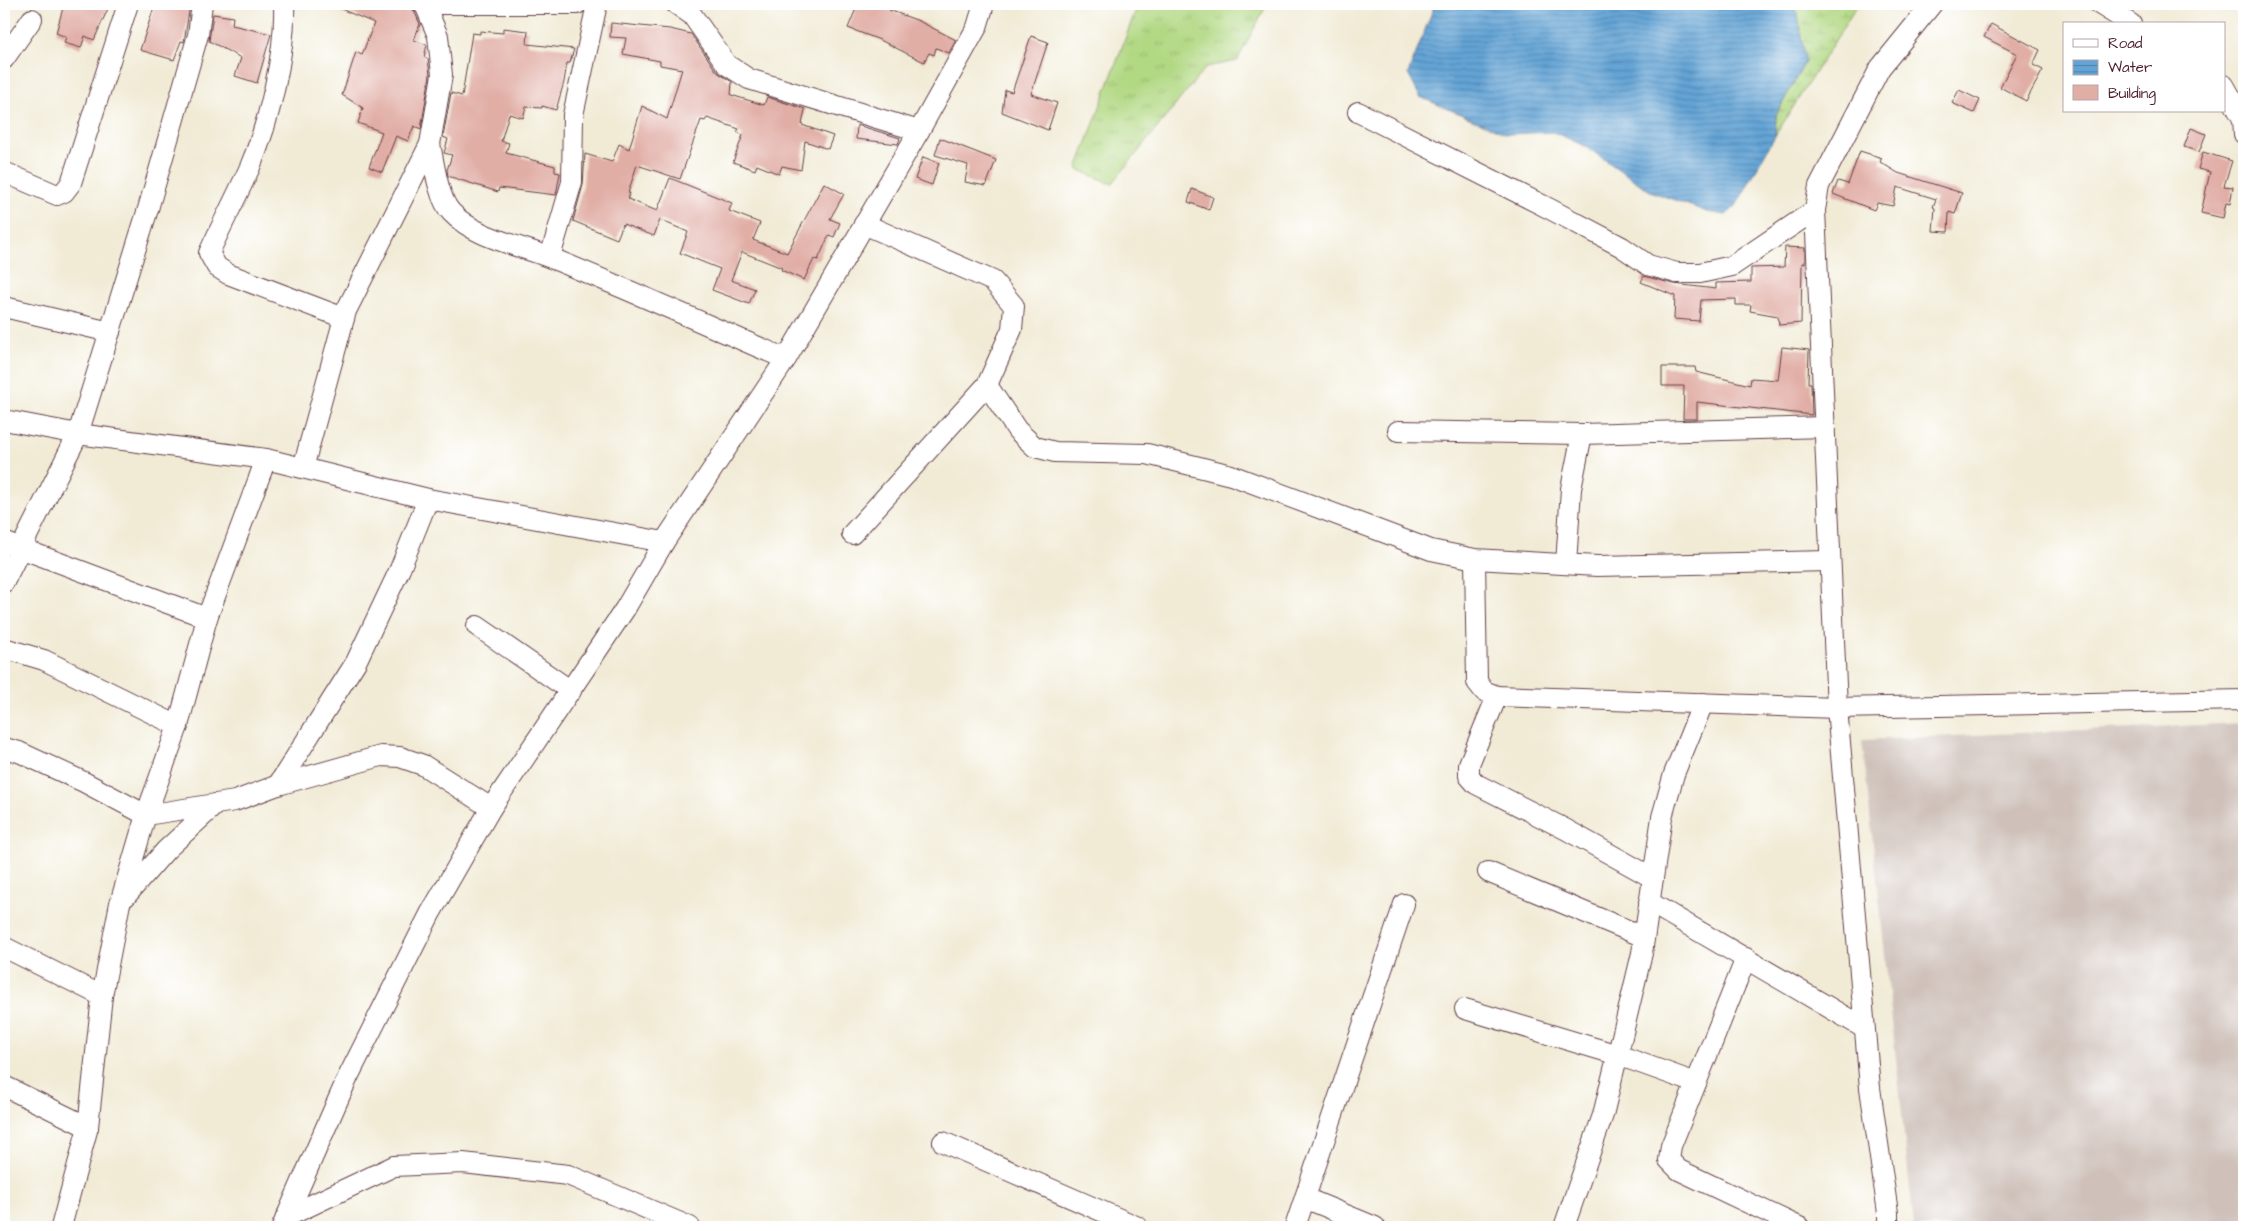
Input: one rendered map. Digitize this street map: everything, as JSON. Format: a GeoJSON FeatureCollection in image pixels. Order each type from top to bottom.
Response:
{"type":"FeatureCollection","features":[{"type":"Feature","properties":{"kind":"street"},"geometry":{"type":"LineString","coordinates":[[4,172],[57,195],[64,192],[71,183],[128,4]]}},
{"type":"Feature","properties":{"kind":"street"},"geometry":{"type":"LineString","coordinates":[[4,582],[13,544],[78,434],[198,35],[202,4]]}},
{"type":"Feature","properties":{"kind":"street"},"geometry":{"type":"LineString","coordinates":[[284,4],[285,24],[273,95],[250,165],[209,253],[217,267],[228,274],[344,318]]}},
{"type":"Feature","properties":{"kind":"street"},"geometry":{"type":"LineString","coordinates":[[303,468],[344,318],[430,144],[442,75],[438,36],[424,5],[577,4]]}},
{"type":"Feature","properties":{"kind":"street"},"geometry":{"type":"LineString","coordinates":[[550,257],[572,182],[574,115],[597,4]]}},
{"type":"Feature","properties":{"kind":"street"},"geometry":{"type":"LineString","coordinates":[[676,4],[692,14],[727,65],[749,79],[919,131]]}},
{"type":"Feature","properties":{"kind":"street"},"geometry":{"type":"LineString","coordinates":[[284,1222],[352,1068],[430,914],[491,808],[626,609],[664,542],[786,358],[919,131],[977,27],[984,4]]}},
{"type":"Feature","properties":{"kind":"street"},"geometry":{"type":"LineString","coordinates":[[1888,1227],[1864,1028],[1837,708],[1815,210],[1819,186],[1880,68],[1932,4]]}},
{"type":"Feature","properties":{"kind":"street"},"geometry":{"type":"LineString","coordinates":[[2099,4],[2129,22]]}},
{"type":"Feature","properties":{"kind":"street"},"geometry":{"type":"LineString","coordinates":[[4,59],[32,19]]}},
{"type":"Feature","properties":{"kind":"street"},"geometry":{"type":"LineString","coordinates":[[2226,89],[2244,124]]}},
{"type":"Feature","properties":{"kind":"street"},"geometry":{"type":"LineString","coordinates":[[1358,112],[1558,213],[1622,247],[1648,265],[1677,273],[1700,273],[1732,266],[1815,210]]}},
{"type":"Feature","properties":{"kind":"street"},"geometry":{"type":"LineString","coordinates":[[430,144],[439,185],[450,211],[463,223],[550,257],[786,358]]}},
{"type":"Feature","properties":{"kind":"street"},"geometry":{"type":"LineString","coordinates":[[852,534],[988,385],[1012,329],[1014,306],[993,281],[864,224]]}},
{"type":"Feature","properties":{"kind":"street"},"geometry":{"type":"LineString","coordinates":[[4,307],[110,332]]}},
{"type":"Feature","properties":{"kind":"street"},"geometry":{"type":"LineString","coordinates":[[988,385],[1016,430],[1034,447],[1055,452],[1147,454],[1231,475],[1431,550],[1475,559],[1597,566],[1830,561]]}},
{"type":"Feature","properties":{"kind":"street"},"geometry":{"type":"LineString","coordinates":[[4,420],[78,434],[266,459],[428,500],[664,542]]}},
{"type":"Feature","properties":{"kind":"street"},"geometry":{"type":"LineString","coordinates":[[1398,431],[1582,434],[1825,427]]}},
{"type":"Feature","properties":{"kind":"street"},"geometry":{"type":"LineString","coordinates":[[1566,564],[1571,489],[1582,434]]}},
{"type":"Feature","properties":{"kind":"street"},"geometry":{"type":"LineString","coordinates":[[61,1227],[88,1127],[102,996],[120,902],[146,814],[178,726],[207,618],[266,459]]}},
{"type":"Feature","properties":{"kind":"street"},"geometry":{"type":"LineString","coordinates":[[278,785],[356,662],[400,569],[428,500]]}},
{"type":"Feature","properties":{"kind":"street"},"geometry":{"type":"LineString","coordinates":[[13,544],[207,618]]}},
{"type":"Feature","properties":{"kind":"street"},"geometry":{"type":"LineString","coordinates":[[1475,559],[1477,682],[1484,691],[1497,696],[1837,708],[2244,700]]}},
{"type":"Feature","properties":{"kind":"street"},"geometry":{"type":"LineString","coordinates":[[477,626],[571,691]]}},
{"type":"Feature","properties":{"kind":"street"},"geometry":{"type":"LineString","coordinates":[[4,648],[44,660],[178,726]]}},
{"type":"Feature","properties":{"kind":"street"},"geometry":{"type":"LineString","coordinates":[[1497,696],[1468,764],[1469,776],[1476,784],[1565,829],[1653,878]]}},
{"type":"Feature","properties":{"kind":"street"},"geometry":{"type":"LineString","coordinates":[[1564,1227],[1603,1115],[1618,1055],[1644,936],[1662,817],[1671,782],[1704,703]]}},
{"type":"Feature","properties":{"kind":"street"},"geometry":{"type":"LineString","coordinates":[[4,748],[19,752],[84,782],[146,814],[234,801],[278,785],[381,756],[400,757],[423,765],[491,808]]}},
{"type":"Feature","properties":{"kind":"street"},"geometry":{"type":"LineString","coordinates":[[120,902],[166,850],[216,804]]}},
{"type":"Feature","properties":{"kind":"street"},"geometry":{"type":"LineString","coordinates":[[1488,872],[1644,936]]}},
{"type":"Feature","properties":{"kind":"street"},"geometry":{"type":"LineString","coordinates":[[1649,902],[1864,1028]]}},
{"type":"Feature","properties":{"kind":"street"},"geometry":{"type":"LineString","coordinates":[[1295,1227],[1404,904]]}},
{"type":"Feature","properties":{"kind":"street"},"geometry":{"type":"LineString","coordinates":[[4,947],[102,996]]}},
{"type":"Feature","properties":{"kind":"street"},"geometry":{"type":"LineString","coordinates":[[1746,958],[1671,1146],[1669,1160],[1679,1170],[1799,1227]]}},
{"type":"Feature","properties":{"kind":"street"},"geometry":{"type":"LineString","coordinates":[[1465,1009],[1618,1055],[1696,1083]]}},
{"type":"Feature","properties":{"kind":"street"},"geometry":{"type":"LineString","coordinates":[[4,1086],[88,1127]]}},
{"type":"Feature","properties":{"kind":"street"},"geometry":{"type":"LineString","coordinates":[[943,1142],[1138,1227]]}},
{"type":"Feature","properties":{"kind":"street"},"geometry":{"type":"LineString","coordinates":[[284,1222],[394,1166],[463,1163],[568,1176],[690,1227]]}},
{"type":"Feature","properties":{"kind":"street"},"geometry":{"type":"LineString","coordinates":[[1305,1198],[1375,1227]]}},
{"type":"Feature","properties":{"kind":"shaded area"},"geometry":{"type":"Polygon","coordinates":[[[2244,723],[2244,1227],[1914,1227],[1862,740],[2244,723]]]}},
{"type":"Feature","properties":{"kind":"green space"},"geometry":{"type":"Polygon","coordinates":[[[1138,4],[1267,4],[1237,61],[1206,67],[1112,184],[1077,169],[1138,4]]]}},
{"type":"Feature","properties":{"kind":"green space"},"geometry":{"type":"Polygon","coordinates":[[[1790,4],[1858,4],[1775,136],[1776,115],[1805,62],[1798,14],[1790,4]]]}},
{"type":"Feature","properties":{"kind":"water"},"geometry":{"type":"Polygon","coordinates":[[[1435,4],[1790,4],[1798,14],[1805,62],[1776,115],[1775,136],[1736,206],[1726,215],[1707,212],[1650,191],[1585,146],[1553,132],[1507,134],[1420,97],[1408,74],[1435,4]]]}},
{"type":"Feature","properties":{"kind":"building"},"geometry":{"type":"Polygon","coordinates":[[[64,4],[110,4],[94,40],[85,36],[81,48],[64,43],[66,37],[56,33],[64,4]]]}},
{"type":"Feature","properties":{"kind":"building"},"geometry":{"type":"Polygon","coordinates":[[[155,4],[190,5],[184,42],[181,41],[174,60],[140,50],[155,4]]]}},
{"type":"Feature","properties":{"kind":"building"},"geometry":{"type":"Polygon","coordinates":[[[329,4],[411,4],[420,24],[414,40],[427,45],[424,57],[428,59],[430,75],[421,129],[414,126],[408,141],[396,136],[382,172],[369,167],[382,132],[358,123],[363,108],[342,95],[356,52],[362,55],[374,23],[329,4]]]}},
{"type":"Feature","properties":{"kind":"building"},"geometry":{"type":"Polygon","coordinates":[[[858,4],[892,4],[889,10],[919,21],[956,40],[949,53],[936,48],[934,55],[929,53],[924,62],[880,40],[848,28],[858,4]]]}},
{"type":"Feature","properties":{"kind":"building"},"geometry":{"type":"Polygon","coordinates":[[[213,14],[233,17],[232,25],[271,34],[257,83],[235,76],[241,58],[209,41],[213,14]]]}},
{"type":"Feature","properties":{"kind":"building"},"geometry":{"type":"Polygon","coordinates":[[[611,23],[670,29],[691,34],[717,72],[732,82],[731,95],[764,105],[767,97],[805,109],[802,125],[833,136],[828,149],[805,141],[801,170],[782,166],[779,174],[757,165],[755,170],[733,162],[743,135],[737,132],[739,129],[707,118],[705,121],[701,120],[680,179],[637,165],[628,193],[630,193],[628,199],[657,211],[670,178],[732,203],[729,211],[760,223],[753,240],[787,253],[824,183],[844,194],[830,219],[840,223],[834,237],[829,235],[818,260],[814,259],[804,280],[781,270],[782,268],[742,252],[731,280],[755,289],[749,304],[712,290],[720,269],[680,253],[688,232],[660,220],[654,236],[623,224],[617,239],[573,221],[583,185],[585,154],[612,162],[619,144],[629,149],[642,106],[667,119],[682,69],[660,65],[660,61],[623,54],[626,38],[610,37],[611,23]]]}},
{"type":"Feature","properties":{"kind":"building"},"geometry":{"type":"Polygon","coordinates":[[[1991,24],[2040,50],[2033,65],[2043,70],[2026,101],[2000,87],[2017,54],[1984,37],[1991,24]]]}},
{"type":"Feature","properties":{"kind":"building"},"geometry":{"type":"Polygon","coordinates":[[[503,28],[528,31],[527,44],[574,49],[570,63],[567,63],[556,110],[542,106],[542,108],[526,107],[523,118],[509,114],[501,141],[509,143],[506,153],[555,166],[555,172],[560,173],[556,195],[499,188],[498,192],[448,176],[447,170],[452,155],[444,153],[448,139],[443,137],[451,93],[462,96],[472,33],[480,34],[480,31],[503,33],[503,28]]]}},
{"type":"Feature","properties":{"kind":"building"},"geometry":{"type":"Polygon","coordinates":[[[1031,36],[1048,42],[1031,94],[1057,103],[1048,130],[1002,112],[1005,90],[1012,92],[1031,36]]]}},
{"type":"Feature","properties":{"kind":"building"},"geometry":{"type":"Polygon","coordinates":[[[1959,90],[1980,100],[1974,113],[1952,103],[1959,90]]]}},
{"type":"Feature","properties":{"kind":"building"},"geometry":{"type":"Polygon","coordinates":[[[857,125],[900,138],[898,144],[856,139],[857,125]]]}},
{"type":"Feature","properties":{"kind":"building"},"geometry":{"type":"Polygon","coordinates":[[[2191,128],[2206,134],[2199,152],[2184,147],[2191,128]]]}},
{"type":"Feature","properties":{"kind":"building"},"geometry":{"type":"Polygon","coordinates":[[[940,138],[996,160],[986,186],[965,182],[968,165],[935,155],[940,138]]]}},
{"type":"Feature","properties":{"kind":"building"},"geometry":{"type":"Polygon","coordinates":[[[1860,151],[1882,158],[1880,162],[1898,173],[1962,193],[1955,214],[1949,212],[1948,232],[1933,231],[1935,208],[1933,207],[1936,199],[1897,187],[1893,206],[1877,203],[1874,210],[1833,194],[1838,181],[1848,184],[1860,151]]]}},
{"type":"Feature","properties":{"kind":"building"},"geometry":{"type":"Polygon","coordinates":[[[2203,152],[2232,161],[2224,186],[2233,187],[2230,204],[2226,203],[2223,218],[2201,213],[2210,172],[2198,169],[2203,152]]]}},
{"type":"Feature","properties":{"kind":"building"},"geometry":{"type":"Polygon","coordinates":[[[923,157],[939,163],[932,185],[915,179],[923,157]]]}},
{"type":"Feature","properties":{"kind":"building"},"geometry":{"type":"Polygon","coordinates":[[[1192,189],[1213,197],[1209,210],[1188,202],[1192,189]]]}},
{"type":"Feature","properties":{"kind":"building"},"geometry":{"type":"Polygon","coordinates":[[[1785,247],[1805,248],[1805,264],[1802,263],[1801,323],[1779,325],[1778,316],[1750,311],[1751,305],[1736,305],[1736,299],[1701,300],[1699,321],[1674,319],[1675,296],[1641,282],[1644,276],[1674,284],[1716,289],[1716,283],[1751,282],[1751,268],[1784,267],[1785,247]]]}},
{"type":"Feature","properties":{"kind":"building"},"geometry":{"type":"Polygon","coordinates":[[[1782,347],[1809,350],[1808,383],[1811,383],[1812,415],[1697,402],[1697,419],[1683,419],[1684,386],[1662,386],[1662,367],[1695,367],[1696,372],[1750,385],[1751,378],[1778,380],[1782,347]]]}}]}
